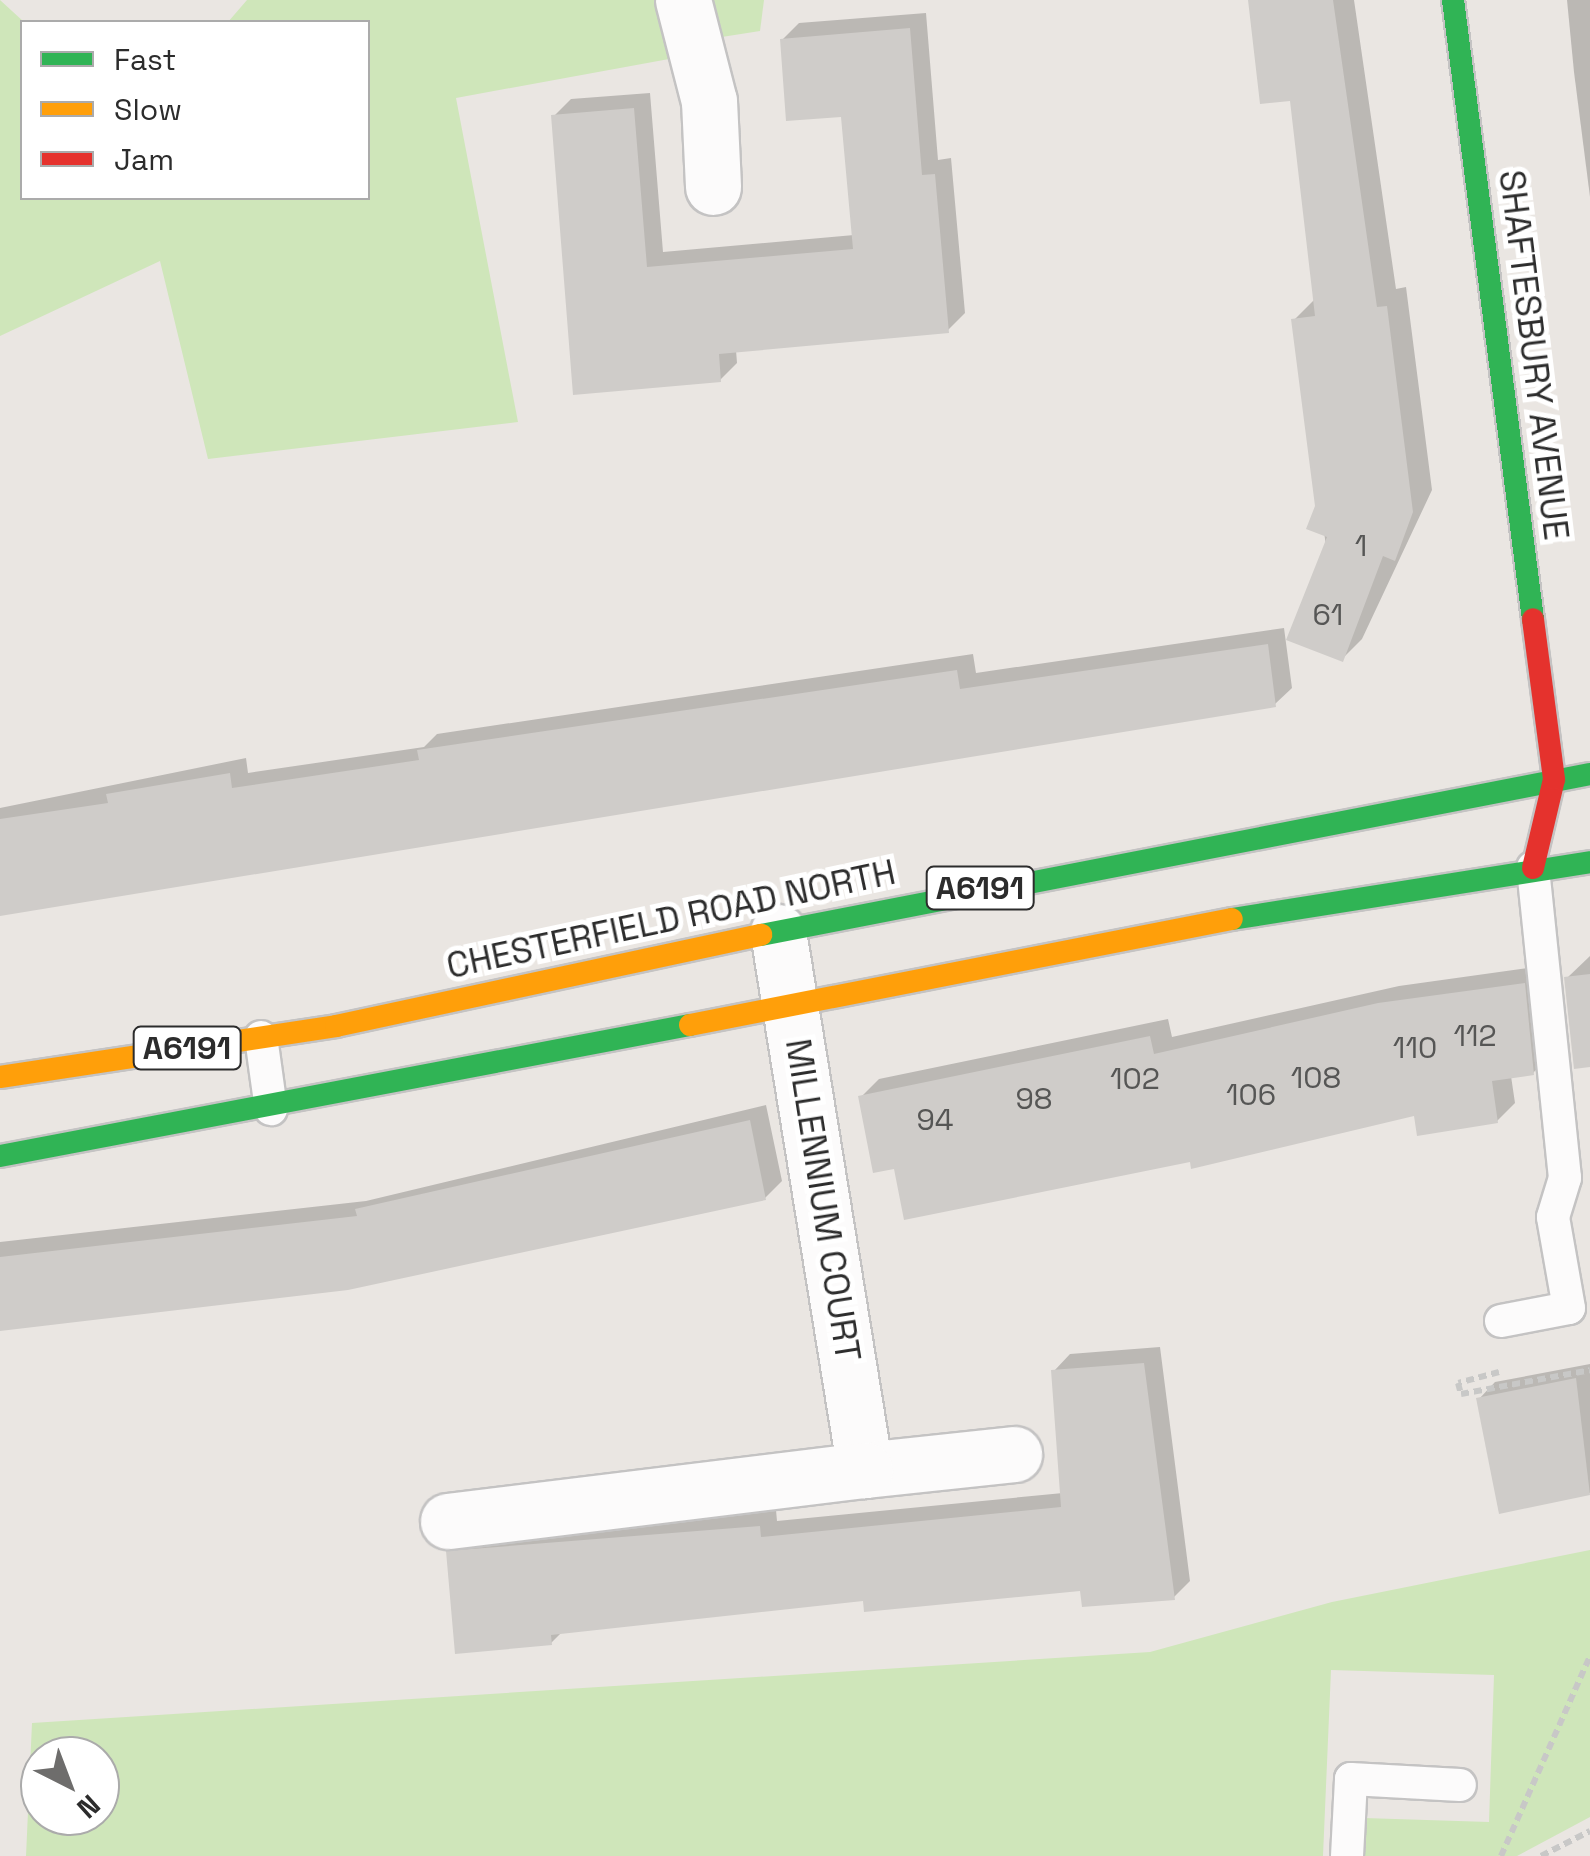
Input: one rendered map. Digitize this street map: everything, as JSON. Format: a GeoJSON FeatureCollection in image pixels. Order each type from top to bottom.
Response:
{"type":"FeatureCollection","features":[{"type":"Feature","properties":{"kind":"main road","name":"SHAFTESBURY AVENUE"},"geometry":{"type":"LineString","coordinates":[[1453,0],[1554,778]]}},
{"type":"Feature","properties":{"kind":"main road","name":"CHESTERFIELD ROAD NORTH"},"geometry":{"type":"LineString","coordinates":[[0,1077],[261,1037],[1554,778],[1590,774]]}},
{"type":"Feature","properties":{"kind":"main road"},"geometry":{"type":"LineString","coordinates":[[1533,868],[1554,778]]}},
{"type":"Feature","properties":{"kind":"main road","name":"A6191"},"geometry":{"type":"LineString","coordinates":[[0,1156],[271,1109],[792,1008],[1078,944],[1533,868],[1590,862]]}},
{"type":"Feature","properties":{"kind":"street"},"geometry":{"type":"LineString","coordinates":[[682,0],[709,101],[713,187]]}},
{"type":"Feature","properties":{"kind":"street","name":"MILLENNIUM COURT"},"geometry":{"type":"LineString","coordinates":[[778,932],[865,1470]]}},
{"type":"Feature","properties":{"kind":"street"},"geometry":{"type":"LineString","coordinates":[[448,1521],[1014,1454]]}},
{"type":"Feature","properties":{"kind":"lane"},"geometry":{"type":"LineString","coordinates":[[1501,1321],[1569,1308],[1553,1218],[1564,1178],[1533,868]]}},
{"type":"Feature","properties":{"kind":"lane"},"geometry":{"type":"LineString","coordinates":[[261,1037],[271,1109]]}},
{"type":"Feature","properties":{"kind":"lane"},"geometry":{"type":"LineString","coordinates":[[1347,1856],[1351,1780],[1460,1786]]}},
{"type":"Feature","properties":{"kind":"path"},"geometry":{"type":"LineString","coordinates":[[1501,1856],[1590,1656]]}},
{"type":"Feature","properties":{"kind":"path"},"geometry":{"type":"LineString","coordinates":[[1541,1856],[1590,1831]]}},
{"type":"Feature","properties":{"kind":"green space"},"geometry":{"type":"Polygon","coordinates":[[[0,0],[22,20],[20,200],[370,200],[370,20],[230,20],[247,0],[658,0],[680,57],[456,98],[518,422],[208,459],[160,261],[0,336],[0,0]]]}},
{"type":"Feature","properties":{"kind":"green space"},"geometry":{"type":"Polygon","coordinates":[[[697,0],[764,0],[760,31],[709,39],[697,0]]]}},
{"type":"Feature","properties":{"kind":"green space"},"geometry":{"type":"Polygon","coordinates":[[[1590,1550],[1590,1817],[1517,1856],[1362,1856],[1364,1818],[1489,1822],[1494,1675],[1331,1670],[1323,1856],[26,1856],[27,1836],[120,1836],[120,1736],[31,1736],[32,1723],[1150,1652],[1332,1602],[1590,1550]]]}},
{"type":"Feature","properties":{"kind":"building"},"geometry":{"type":"Polygon","coordinates":[[[1248,0],[1333,0],[1377,307],[1387,306],[1413,512],[1395,561],[1383,556],[1343,662],[1286,640],[1327,537],[1306,529],[1315,506],[1291,319],[1315,316],[1290,101],[1260,104],[1248,0]]]}},
{"type":"Feature","properties":{"kind":"building"},"geometry":{"type":"Polygon","coordinates":[[[910,28],[922,175],[935,174],[949,333],[719,354],[721,382],[573,395],[551,115],[634,108],[647,267],[853,249],[841,117],[786,121],[780,39],[910,28]]]}},
{"type":"Feature","properties":{"kind":"building"},"geometry":{"type":"Polygon","coordinates":[[[1268,644],[1276,707],[0,916],[0,819],[108,803],[106,794],[230,773],[232,788],[419,760],[417,750],[957,670],[960,689],[1268,644]]]}},
{"type":"Feature","properties":{"kind":"building"},"geometry":{"type":"Polygon","coordinates":[[[1590,974],[1590,1067],[1574,1069],[1564,977],[1590,974]]]}},
{"type":"Feature","properties":{"kind":"building"},"geometry":{"type":"Polygon","coordinates":[[[1525,983],[1534,1075],[1492,1081],[1498,1123],[1417,1136],[1414,1116],[1191,1169],[1190,1162],[904,1220],[894,1169],[873,1173],[858,1096],[1150,1036],[1154,1054],[1378,1003],[1525,983]]]}},
{"type":"Feature","properties":{"kind":"building"},"geometry":{"type":"Polygon","coordinates":[[[750,1120],[766,1200],[348,1290],[0,1331],[0,1257],[357,1216],[355,1209],[750,1120]]]}},
{"type":"Feature","properties":{"kind":"building"},"geometry":{"type":"Polygon","coordinates":[[[1144,1363],[1175,1600],[1082,1607],[1080,1591],[864,1612],[863,1601],[551,1635],[552,1645],[455,1654],[446,1551],[760,1526],[761,1537],[1061,1507],[1051,1370],[1144,1363]]]}},
{"type":"Feature","properties":{"kind":"building"},"geometry":{"type":"Polygon","coordinates":[[[1576,1378],[1590,1495],[1499,1514],[1476,1398],[1576,1378]]]}},
{"type":"Feature","properties":{"kind":"traffic: fast"},"geometry":{"type":"LineString","coordinates":[[1453,0],[1533,619]]}},
{"type":"Feature","properties":{"kind":"traffic: fast"},"geometry":{"type":"LineString","coordinates":[[761,935],[1590,774]]}},
{"type":"Feature","properties":{"kind":"traffic: fast"},"geometry":{"type":"LineString","coordinates":[[1232,919],[1590,862]]}},
{"type":"Feature","properties":{"kind":"traffic: fast"},"geometry":{"type":"LineString","coordinates":[[0,1156],[690,1025]]}},
{"type":"Feature","properties":{"kind":"traffic: slow"},"geometry":{"type":"LineString","coordinates":[[690,1025],[1232,919]]}},
{"type":"Feature","properties":{"kind":"traffic: slow"},"geometry":{"type":"LineString","coordinates":[[0,1077],[336,1026],[761,935]]}},
{"type":"Feature","properties":{"kind":"traffic: jam"},"geometry":{"type":"LineString","coordinates":[[1533,619],[1554,779],[1533,868]]}}]}
